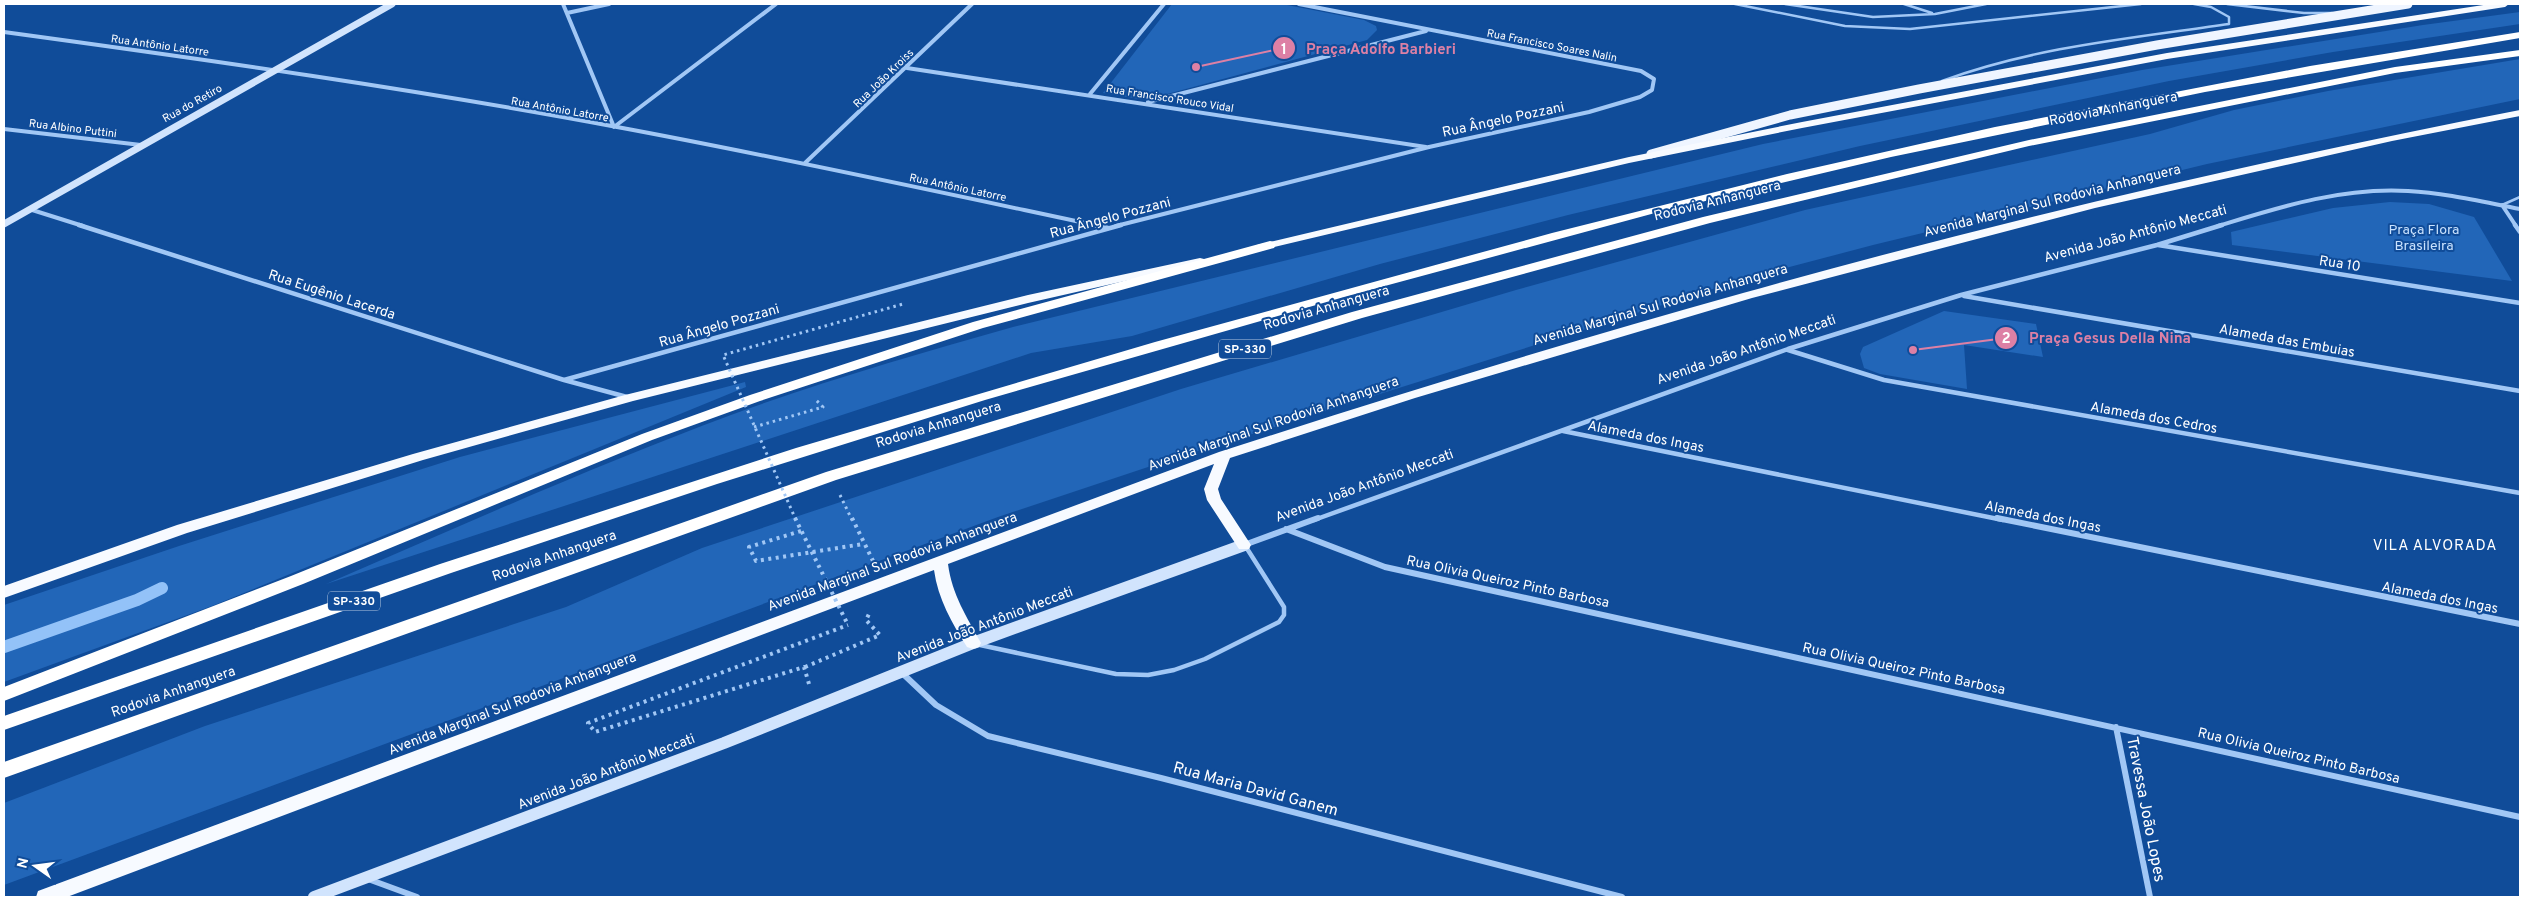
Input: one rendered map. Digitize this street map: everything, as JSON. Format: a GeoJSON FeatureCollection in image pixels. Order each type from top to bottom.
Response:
{"type":"FeatureCollection","features":[{"type":"Feature","properties":{"kind":"highway"},"geometry":{"type":"LineString","coordinates":[[4,592],[182,529],[418,457],[630,398],[1028,300],[1629,160],[2167,56],[2505,4]]}},
{"type":"Feature","properties":{"kind":"highway","name":"Rodovia Anhanguera"},"geometry":{"type":"LineString","coordinates":[[4,724],[430,574],[706,482],[862,433],[1222,326],[1678,203],[1853,162],[2076,113],[2213,86],[2373,57],[2520,35]]}},
{"type":"Feature","properties":{"kind":"highway","name":"Rodovia Anhanguera"},"geometry":{"type":"LineString","coordinates":[[4,770],[831,476],[1357,316],[1706,220],[2029,143],[2395,70],[2520,54]]}},
{"type":"Feature","properties":{"kind":"highway","name":"Avenida Marginal Sul Rodovia Anhanguera"},"geometry":{"type":"LineString","coordinates":[[46,897],[1224,455],[1410,395],[1748,295],[2094,205],[2392,138],[2520,113]]}},
{"type":"Feature","properties":{"kind":"highway"},"geometry":{"type":"LineString","coordinates":[[4,694],[297,580],[647,437],[754,398],[978,325],[1270,245]]}},
{"type":"Feature","properties":{"kind":"highway"},"geometry":{"type":"LineString","coordinates":[[1224,455],[1211,490],[1214,500],[1244,545]]}},
{"type":"Feature","properties":{"kind":"highway"},"geometry":{"type":"LineString","coordinates":[[940,561],[942,583],[954,615],[973,644]]}},
{"type":"Feature","properties":{"kind":"main road","name":"Rua do Retiro"},"geometry":{"type":"LineString","coordinates":[[4,224],[392,4]]}},
{"type":"Feature","properties":{"kind":"main road"},"geometry":{"type":"LineString","coordinates":[[1629,160],[1790,115],[1919,89],[2139,48],[2408,4]]}},
{"type":"Feature","properties":{"kind":"main road","name":"Avenida João Antônio Meccati"},"geometry":{"type":"LineString","coordinates":[[314,897],[724,743],[973,644],[1244,545]]}},
{"type":"Feature","properties":{"kind":"street"},"geometry":{"type":"LineString","coordinates":[[563,4],[614,127],[776,4]]}},
{"type":"Feature","properties":{"kind":"street"},"geometry":{"type":"LineString","coordinates":[[589,9],[596,4]]}},
{"type":"Feature","properties":{"kind":"street"},"geometry":{"type":"LineString","coordinates":[[567,13],[609,4]]}},
{"type":"Feature","properties":{"kind":"street","name":"Rua João Kroiss"},"geometry":{"type":"LineString","coordinates":[[805,164],[908,68],[972,4]]}},
{"type":"Feature","properties":{"kind":"street"},"geometry":{"type":"LineString","coordinates":[[1090,94],[1164,4]]}},
{"type":"Feature","properties":{"kind":"street","name":"Rua Francisco Soares Nalin"},"geometry":{"type":"LineString","coordinates":[[1299,4],[1641,71],[1654,78]]}},
{"type":"Feature","properties":{"kind":"street"},"geometry":{"type":"LineString","coordinates":[[1145,102],[1428,30]]}},
{"type":"Feature","properties":{"kind":"street","name":"Rua Antônio Latorre"},"geometry":{"type":"LineString","coordinates":[[4,32],[275,70],[614,127],[805,164],[1109,228]]}},
{"type":"Feature","properties":{"kind":"street","name":"Rua Francisco Rouco Vidal"},"geometry":{"type":"LineString","coordinates":[[908,68],[1145,102],[1429,147]]}},
{"type":"Feature","properties":{"kind":"street","name":"Rua Ângelo Pozzani"},"geometry":{"type":"LineString","coordinates":[[564,380],[1109,228],[1429,147],[1589,112],[1640,97],[1652,90],[1654,78]]}},
{"type":"Feature","properties":{"kind":"street","name":"Rua Albino Puttini"},"geometry":{"type":"LineString","coordinates":[[4,129],[141,146]]}},
{"type":"Feature","properties":{"kind":"street","name":"Avenida João Antônio Meccati"},"geometry":{"type":"LineString","coordinates":[[1244,545],[1788,350],[1961,295],[2156,245],[2303,201],[2360,192],[2406,191],[2449,196],[2520,209]]}},
{"type":"Feature","properties":{"kind":"street"},"geometry":{"type":"LineString","coordinates":[[2502,205],[2520,232]]}},
{"type":"Feature","properties":{"kind":"street","name":"Rua Eugênio Lacerda"},"geometry":{"type":"LineString","coordinates":[[28,209],[564,380],[630,398]]}},
{"type":"Feature","properties":{"kind":"street","name":"Rua 10"},"geometry":{"type":"LineString","coordinates":[[2156,245],[2520,302]]}},
{"type":"Feature","properties":{"kind":"street","name":"Alameda das Embuias"},"geometry":{"type":"LineString","coordinates":[[1961,295],[2520,391]]}},
{"type":"Feature","properties":{"kind":"street","name":"Alameda dos Cedros"},"geometry":{"type":"LineString","coordinates":[[1788,350],[1884,380],[2520,493]]}},
{"type":"Feature","properties":{"kind":"street","name":"Alameda dos Ingas"},"geometry":{"type":"LineString","coordinates":[[1561,430],[2520,624]]}},
{"type":"Feature","properties":{"kind":"street","name":"Rua Olivia Queiroz Pinto Barbosa"},"geometry":{"type":"LineString","coordinates":[[1286,529],[1385,567],[2520,817]]}},
{"type":"Feature","properties":{"kind":"street","name":"Rua Maria David Ganem"},"geometry":{"type":"LineString","coordinates":[[900,672],[936,705],[988,736],[1161,778],[1622,897]]}},
{"type":"Feature","properties":{"kind":"street","name":"Travessa João Lopes"},"geometry":{"type":"LineString","coordinates":[[2116,727],[2150,897]]}},
{"type":"Feature","properties":{"kind":"street"},"geometry":{"type":"LineString","coordinates":[[364,877],[417,897]]}},
{"type":"Feature","properties":{"kind":"lane"},"geometry":{"type":"LineString","coordinates":[[1735,4],[1845,26],[1910,29],[2142,4]]}},
{"type":"Feature","properties":{"kind":"lane"},"geometry":{"type":"LineString","coordinates":[[1785,4],[1873,17],[1934,14],[1986,4]]}},
{"type":"Feature","properties":{"kind":"lane"},"geometry":{"type":"LineString","coordinates":[[1904,4],[1934,14]]}},
{"type":"Feature","properties":{"kind":"lane"},"geometry":{"type":"LineString","coordinates":[[1919,89],[1977,68],[2034,53],[2229,24],[2229,17],[2224,12],[2194,4]]}},
{"type":"Feature","properties":{"kind":"lane"},"geometry":{"type":"LineString","coordinates":[[2227,4],[2304,13],[2354,12]]}},
{"type":"Feature","properties":{"kind":"lane"},"geometry":{"type":"LineString","coordinates":[[2502,205],[2520,197]]}},
{"type":"Feature","properties":{"kind":"lane"},"geometry":{"type":"LineString","coordinates":[[973,644],[1116,674],[1158,674],[1209,656],[1279,622],[1284,615],[1284,607],[1244,545]]}},
{"type":"Feature","properties":{"kind":"path"},"geometry":{"type":"LineString","coordinates":[[814,707],[804,667],[595,732],[588,723],[848,625],[801,531],[723,355],[903,304]]}},
{"type":"Feature","properties":{"kind":"path"},"geometry":{"type":"LineString","coordinates":[[801,531],[749,547],[756,561],[863,544]]}},
{"type":"Feature","properties":{"kind":"green space"},"geometry":{"type":"Polygon","coordinates":[[[1172,4],[1282,4],[1364,20],[1376,26],[1377,30],[1367,40],[1145,100],[1103,93],[1172,4]]]}},
{"type":"Feature","properties":{"kind":"green space"},"geometry":{"type":"Polygon","coordinates":[[[2520,12],[2520,24],[2333,52],[2169,81],[1860,146],[1568,215],[1380,264],[1132,336],[1031,353],[326,584],[477,518],[731,415],[836,379],[1013,327],[1763,144],[2142,70],[2423,25],[2520,12]]]}},
{"type":"Feature","properties":{"kind":"green space"},"geometry":{"type":"Polygon","coordinates":[[[2520,59],[2520,99],[2207,164],[1873,245],[1748,278],[1154,465],[998,517],[4,885],[4,803],[205,726],[566,607],[702,548],[1181,389],[1516,290],[1805,210],[2150,134],[2234,110],[2328,91],[2520,59]]]}},
{"type":"Feature","properties":{"kind":"green space","name":"Praça Flora Brasileira"},"geometry":{"type":"Polygon","coordinates":[[[2390,202],[2429,204],[2474,217],[2512,281],[2232,245],[2231,232],[2333,208],[2390,202]]]}},
{"type":"Feature","properties":{"kind":"green space"},"geometry":{"type":"Polygon","coordinates":[[[1944,311],[2036,324],[2043,357],[1964,345],[1967,389],[1880,374],[1864,368],[1860,354],[1863,347],[1944,311]]]}},
{"type":"Feature","properties":{"kind":"green space"},"geometry":{"type":"Polygon","coordinates":[[[745,382],[746,387],[212,606],[4,682],[4,605],[179,546],[460,457],[745,382]]]}},
{"type":"Feature","properties":{"kind":"waterway"},"geometry":{"type":"LineString","coordinates":[[4,647],[137,600],[162,588]]}},
{"type":"Feature","properties":{"kind":"place","name":"Praça Adolfo Barbieri"},"geometry":{"type":"Point","coordinates":[1196,67]}},
{"type":"Feature","properties":{"kind":"place","name":"Praça Gesus Della Nina"},"geometry":{"type":"Point","coordinates":[1913,350]}},
{"type":"Feature","properties":{"kind":"district","name":"VILA ALVORADA"},"geometry":{"type":"Point","coordinates":[2435,545]}}]}
